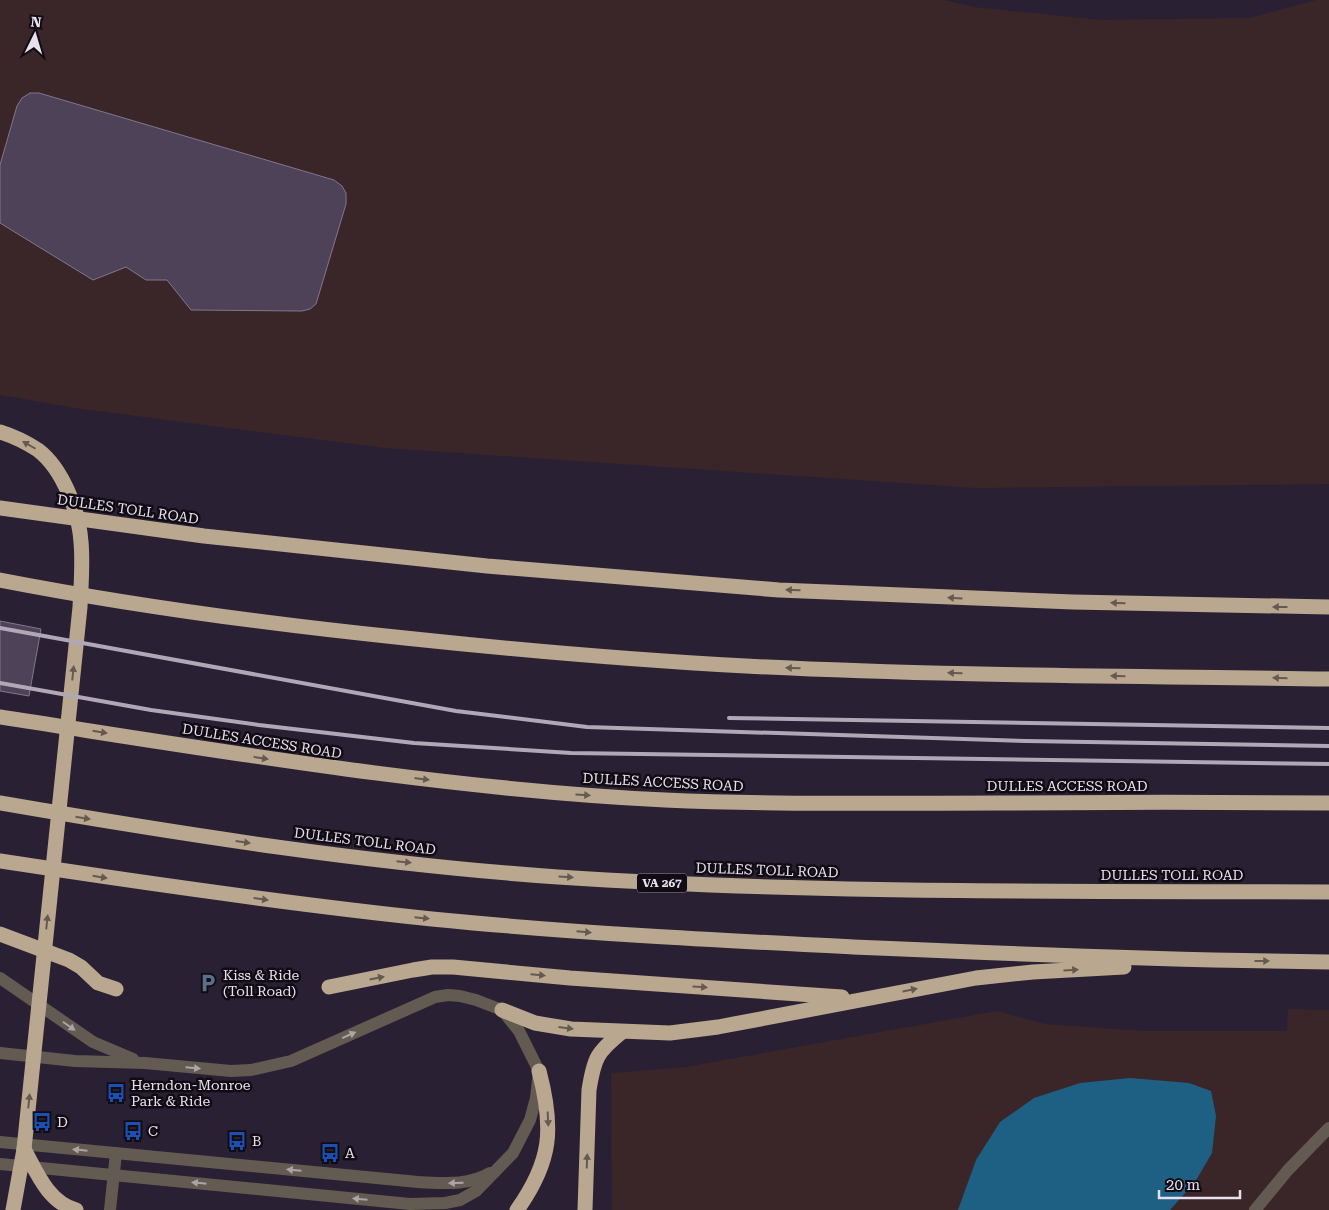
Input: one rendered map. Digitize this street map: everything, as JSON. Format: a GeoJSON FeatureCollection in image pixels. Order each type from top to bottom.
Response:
{"type":"FeatureCollection","features":[{"type":"Feature","properties":{"kind":"highway"},"geometry":{"type":"LineString","coordinates":[[0,432],[22,441],[39,451],[52,466],[72,501],[79,523],[82,560],[82,581],[24,1149],[13,1210]]}},
{"type":"Feature","properties":{"kind":"highway","name":"DULLES TOLL ROAD"},"geometry":{"type":"LineString","coordinates":[[0,508],[204,536],[487,566],[779,590],[1073,602],[1329,607]]}},
{"type":"Feature","properties":{"kind":"highway"},"geometry":{"type":"LineString","coordinates":[[0,580],[62,592],[252,620],[587,656],[844,670],[1329,679]]}},
{"type":"Feature","properties":{"kind":"highway","name":"DULLES ACCESS ROAD"},"geometry":{"type":"LineString","coordinates":[[0,717],[368,773],[596,796],[802,804],[1329,803]]}},
{"type":"Feature","properties":{"kind":"highway","name":"DULLES TOLL ROAD"},"geometry":{"type":"LineString","coordinates":[[0,803],[161,830],[346,856],[555,877],[847,889],[1329,892]]}},
{"type":"Feature","properties":{"kind":"highway"},"geometry":{"type":"LineString","coordinates":[[0,861],[285,902],[521,927],[614,934],[1050,956],[1329,962]]}},
{"type":"Feature","properties":{"kind":"highway"},"geometry":{"type":"LineString","coordinates":[[0,934],[68,960],[81,967],[98,983],[116,989]]}},
{"type":"Feature","properties":{"kind":"highway"},"geometry":{"type":"LineString","coordinates":[[502,1010],[535,1023],[554,1027],[670,1033],[941,984],[1009,974],[1213,961]]}},
{"type":"Feature","properties":{"kind":"highway"},"geometry":{"type":"LineString","coordinates":[[329,987],[413,970],[453,968],[862,999]]}},
{"type":"Feature","properties":{"kind":"highway"},"geometry":{"type":"LineString","coordinates":[[585,1210],[589,1090],[592,1074],[596,1059],[605,1046],[622,1032]]}},
{"type":"Feature","properties":{"kind":"highway"},"geometry":{"type":"LineString","coordinates":[[517,1210],[526,1197],[541,1167],[549,1131],[548,1110],[540,1071]]}},
{"type":"Feature","properties":{"kind":"highway"},"geometry":{"type":"LineString","coordinates":[[24,1149],[51,1195],[68,1208],[76,1210]]}},
{"type":"Feature","properties":{"kind":"street"},"geometry":{"type":"LineString","coordinates":[[0,978],[93,1042],[122,1056],[145,1063]]}},
{"type":"Feature","properties":{"kind":"street"},"geometry":{"type":"LineString","coordinates":[[0,1053],[75,1061],[145,1063],[231,1071],[251,1070],[291,1061],[423,1002],[435,997],[448,995],[476,1000],[502,1010],[519,1031],[540,1071],[530,1120],[513,1153],[476,1191],[460,1200],[445,1203],[427,1204],[0,1164]]}},
{"type":"Feature","properties":{"kind":"street"},"geometry":{"type":"LineString","coordinates":[[1255,1210],[1288,1170],[1329,1128]]}},
{"type":"Feature","properties":{"kind":"street"},"geometry":{"type":"LineString","coordinates":[[0,1142],[444,1183],[466,1183],[482,1177],[501,1166]]}},
{"type":"Feature","properties":{"kind":"street"},"geometry":{"type":"LineString","coordinates":[[110,1210],[116,1153]]}},
{"type":"Feature","properties":{"kind":"shaded area"},"geometry":{"type":"Polygon","coordinates":[[[0,0],[944,0],[974,7],[1101,20],[1250,18],[1316,0],[1329,0],[1329,484],[976,488],[385,448],[82,409],[0,395],[0,0]]]}},
{"type":"Feature","properties":{"kind":"shaded area"},"geometry":{"type":"Polygon","coordinates":[[[1288,1009],[1329,1010],[1329,1210],[612,1210],[611,1073],[686,1067],[997,1011],[1045,1024],[1143,1031],[1287,1031],[1288,1009]]]}},
{"type":"Feature","properties":{"kind":"water"},"geometry":{"type":"Polygon","coordinates":[[[1130,1078],[1189,1083],[1211,1091],[1216,1116],[1212,1153],[1195,1182],[1170,1210],[958,1210],[976,1160],[1000,1122],[1034,1098],[1080,1083],[1130,1078]]]}},
{"type":"Feature","properties":{"kind":"building"},"geometry":{"type":"Polygon","coordinates":[[[30,93],[39,93],[334,180],[342,186],[346,193],[346,204],[316,304],[310,309],[302,311],[191,310],[167,280],[146,280],[126,267],[93,280],[0,223],[0,165],[17,106],[22,98],[30,93]]]}},
{"type":"Feature","properties":{"kind":"building"},"geometry":{"type":"Polygon","coordinates":[[[0,621],[41,629],[29,696],[0,691],[0,621]]]}},
{"type":"Feature","properties":{"kind":"railway"},"geometry":{"type":"LineString","coordinates":[[0,628],[456,711],[587,727],[1026,741],[1329,746]]}},
{"type":"Feature","properties":{"kind":"railway"},"geometry":{"type":"LineString","coordinates":[[0,683],[151,710],[259,725],[414,743],[571,753],[1329,764]]}},
{"type":"Feature","properties":{"kind":"railway"},"geometry":{"type":"LineString","coordinates":[[729,718],[1329,728]]}},
{"type":"Feature","properties":{"kind":"place","name":"Kiss & Ride (Toll Road)"},"geometry":{"type":"Point","coordinates":[208,983]}},
{"type":"Feature","properties":{"kind":"place","name":"Herndon-Monroe Park & Ride"},"geometry":{"type":"Point","coordinates":[116,1093]}},
{"type":"Feature","properties":{"kind":"place","name":"D"},"geometry":{"type":"Point","coordinates":[42,1122]}},
{"type":"Feature","properties":{"kind":"place","name":"C"},"geometry":{"type":"Point","coordinates":[133,1131]}},
{"type":"Feature","properties":{"kind":"place","name":"B"},"geometry":{"type":"Point","coordinates":[237,1141]}},
{"type":"Feature","properties":{"kind":"place","name":"A"},"geometry":{"type":"Point","coordinates":[330,1153]}}]}
